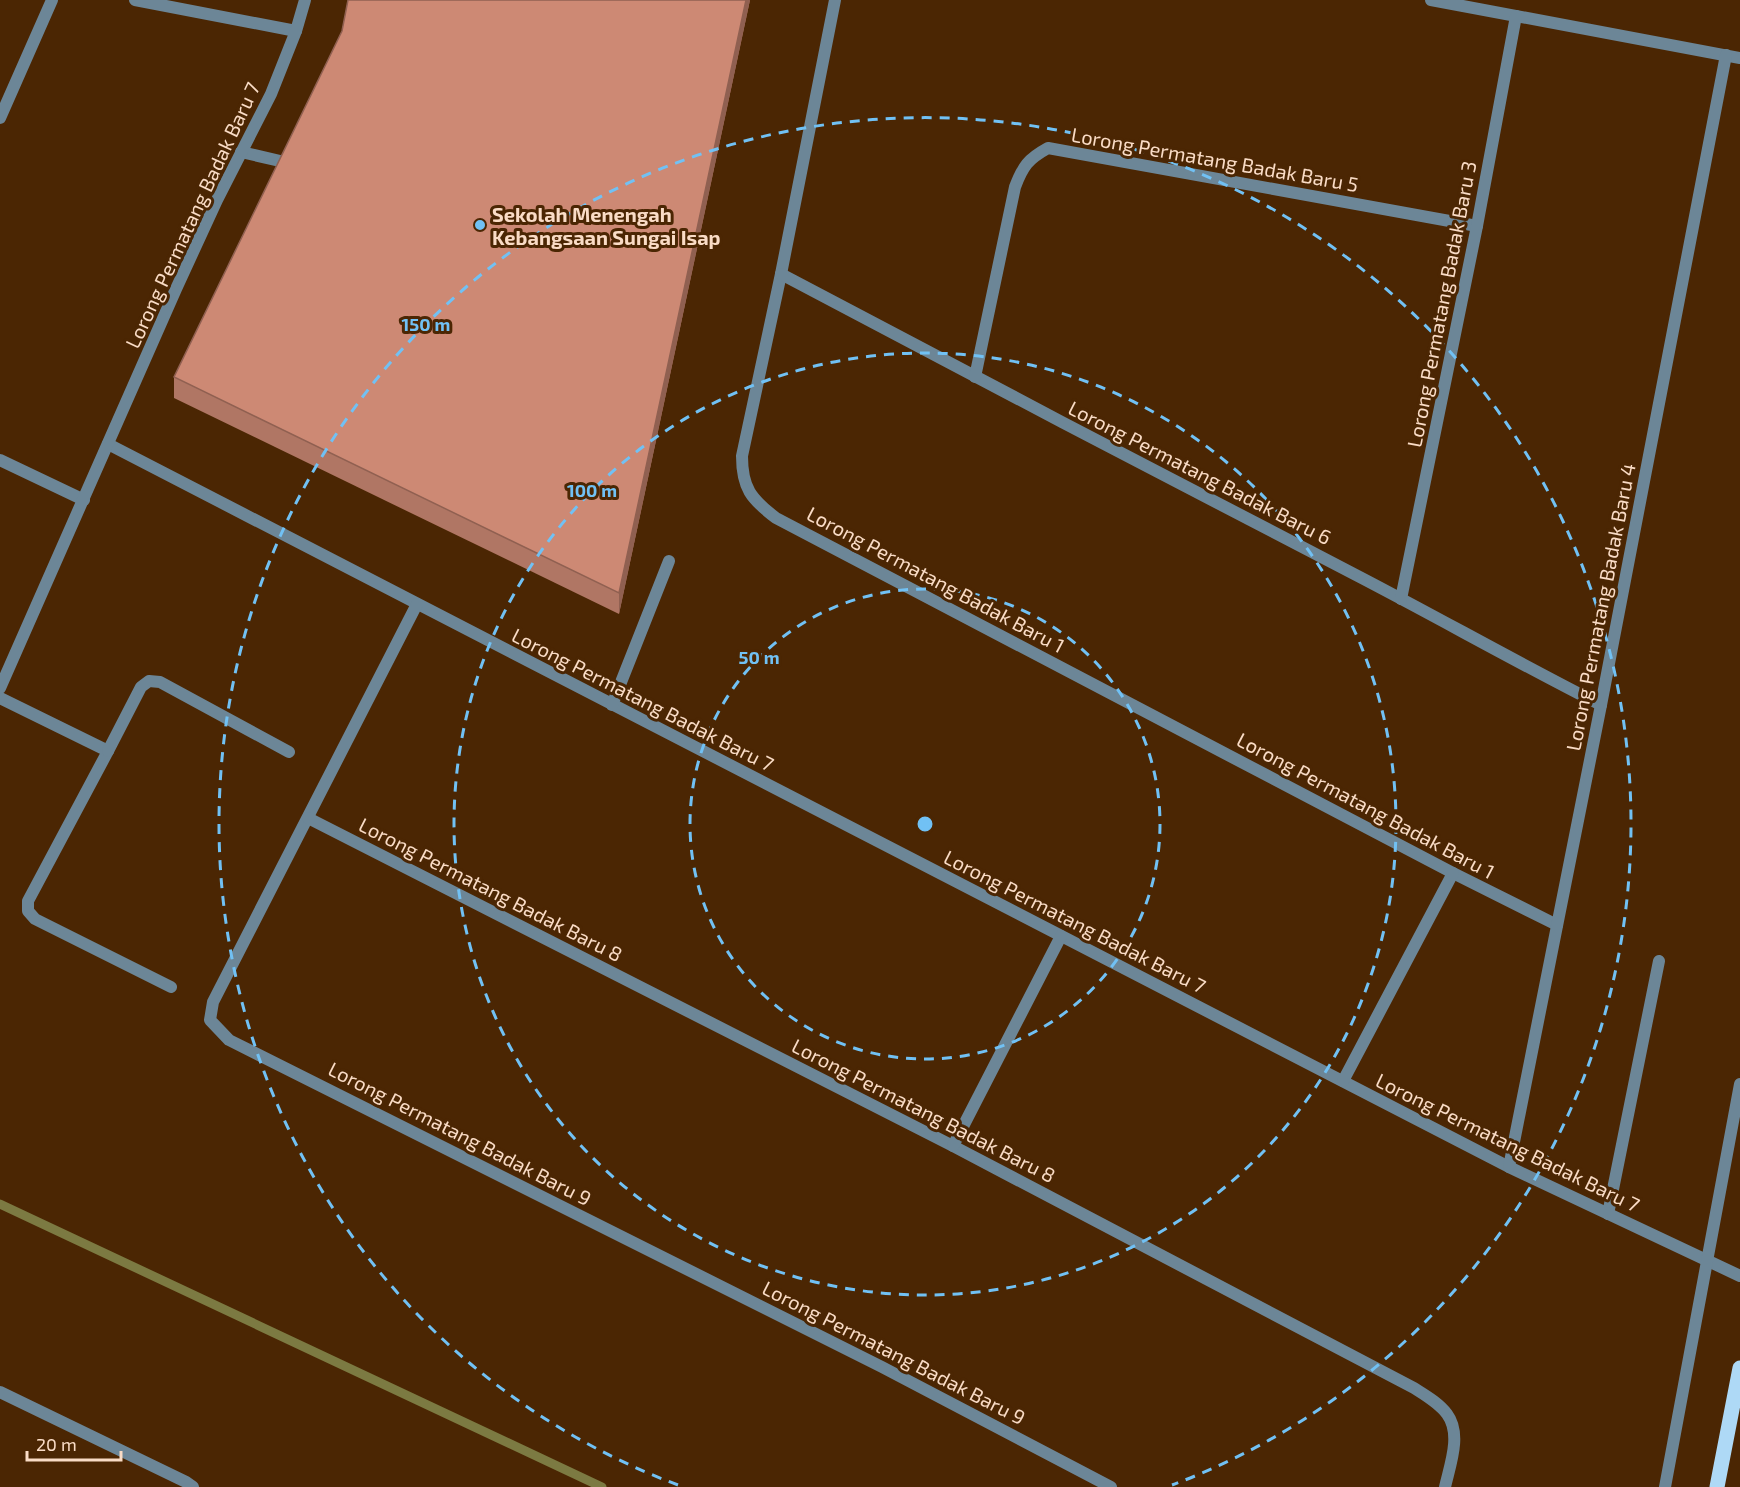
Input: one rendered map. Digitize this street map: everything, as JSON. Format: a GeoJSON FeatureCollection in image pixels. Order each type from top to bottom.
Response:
{"type":"FeatureCollection","features":[{"type":"Feature","properties":{"kind":"main road"},"geometry":{"type":"LineString","coordinates":[[1717,1487],[1738,1388],[1740,1368]]}},
{"type":"Feature","properties":{"kind":"street"},"geometry":{"type":"LineString","coordinates":[[0,118],[52,0]]}},
{"type":"Feature","properties":{"kind":"street"},"geometry":{"type":"LineString","coordinates":[[135,0],[296,31]]}},
{"type":"Feature","properties":{"kind":"street","name":"Lorong Permatang Badak Baru 7"},"geometry":{"type":"LineString","coordinates":[[0,688],[176,289],[271,94],[296,31],[305,0]]}},
{"type":"Feature","properties":{"kind":"street","name":"Lorong Permatang Badak Baru 1"},"geometry":{"type":"LineString","coordinates":[[835,0],[781,274],[742,456],[742,474],[748,491],[776,518],[1453,873],[1557,925]]}},
{"type":"Feature","properties":{"kind":"street"},"geometry":{"type":"LineString","coordinates":[[1431,0],[1740,58]]}},
{"type":"Feature","properties":{"kind":"street","name":"Lorong Permatang Badak Baru 3"},"geometry":{"type":"LineString","coordinates":[[1401,599],[1477,226],[1516,16]]}},
{"type":"Feature","properties":{"kind":"street","name":"Lorong Permatang Badak Baru 4"},"geometry":{"type":"LineString","coordinates":[[1509,1167],[1601,705],[1726,55]]}},
{"type":"Feature","properties":{"kind":"street","name":"Lorong Permatang Badak Baru 5"},"geometry":{"type":"LineString","coordinates":[[975,377],[1015,187],[1030,158],[1048,148],[1477,226]]}},
{"type":"Feature","properties":{"kind":"street"},"geometry":{"type":"LineString","coordinates":[[241,152],[304,166]]}},
{"type":"Feature","properties":{"kind":"street","name":"Lorong Permatang Badak Baru 6"},"geometry":{"type":"LineString","coordinates":[[781,274],[1601,705]]}},
{"type":"Feature","properties":{"kind":"street","name":"Lorong Permatang Badak Baru 7"},"geometry":{"type":"LineString","coordinates":[[108,444],[1509,1167],[1740,1276]]}},
{"type":"Feature","properties":{"kind":"street"},"geometry":{"type":"LineString","coordinates":[[0,460],[84,500]]}},
{"type":"Feature","properties":{"kind":"street"},"geometry":{"type":"LineString","coordinates":[[612,705],[669,561]]}},
{"type":"Feature","properties":{"kind":"street","name":"Lorong Permatang Badak Baru 9"},"geometry":{"type":"LineString","coordinates":[[417,604],[213,1002],[210,1020],[229,1040],[882,1366],[1111,1487]]}},
{"type":"Feature","properties":{"kind":"street"},"geometry":{"type":"LineString","coordinates":[[171,987],[34,919],[28,911],[28,901],[141,687],[149,681],[160,682],[289,752]]}},
{"type":"Feature","properties":{"kind":"street"},"geometry":{"type":"LineString","coordinates":[[0,698],[108,751]]}},
{"type":"Feature","properties":{"kind":"street","name":"Lorong Permatang Badak Baru 8"},"geometry":{"type":"LineString","coordinates":[[309,818],[953,1146],[1414,1388],[1448,1415],[1455,1433],[1453,1453],[1444,1487]]}},
{"type":"Feature","properties":{"kind":"street"},"geometry":{"type":"LineString","coordinates":[[1343,1081],[1453,873]]}},
{"type":"Feature","properties":{"kind":"street"},"geometry":{"type":"LineString","coordinates":[[953,1146],[1061,936]]}},
{"type":"Feature","properties":{"kind":"street"},"geometry":{"type":"LineString","coordinates":[[1608,1214],[1659,962]]}},
{"type":"Feature","properties":{"kind":"street"},"geometry":{"type":"LineString","coordinates":[[1665,1487],[1740,1084]]}},
{"type":"Feature","properties":{"kind":"street"},"geometry":{"type":"LineString","coordinates":[[0,1392],[193,1487]]}},
{"type":"Feature","properties":{"kind":"building","name":"Sekolah Menengah Kebangsaan Sungai Isap"},"geometry":{"type":"Polygon","coordinates":[[[348,0],[746,0],[619,593],[174,377],[342,31],[348,0]]]}},
{"type":"Feature","properties":{"kind":"waterway"},"geometry":{"type":"LineString","coordinates":[[0,1204],[602,1487]]}},
{"type":"Feature","properties":{"kind":"place","name":"Sekolah Menengah Kebangsaan Sungai Isap"},"geometry":{"type":"Point","coordinates":[480,225]}}]}
